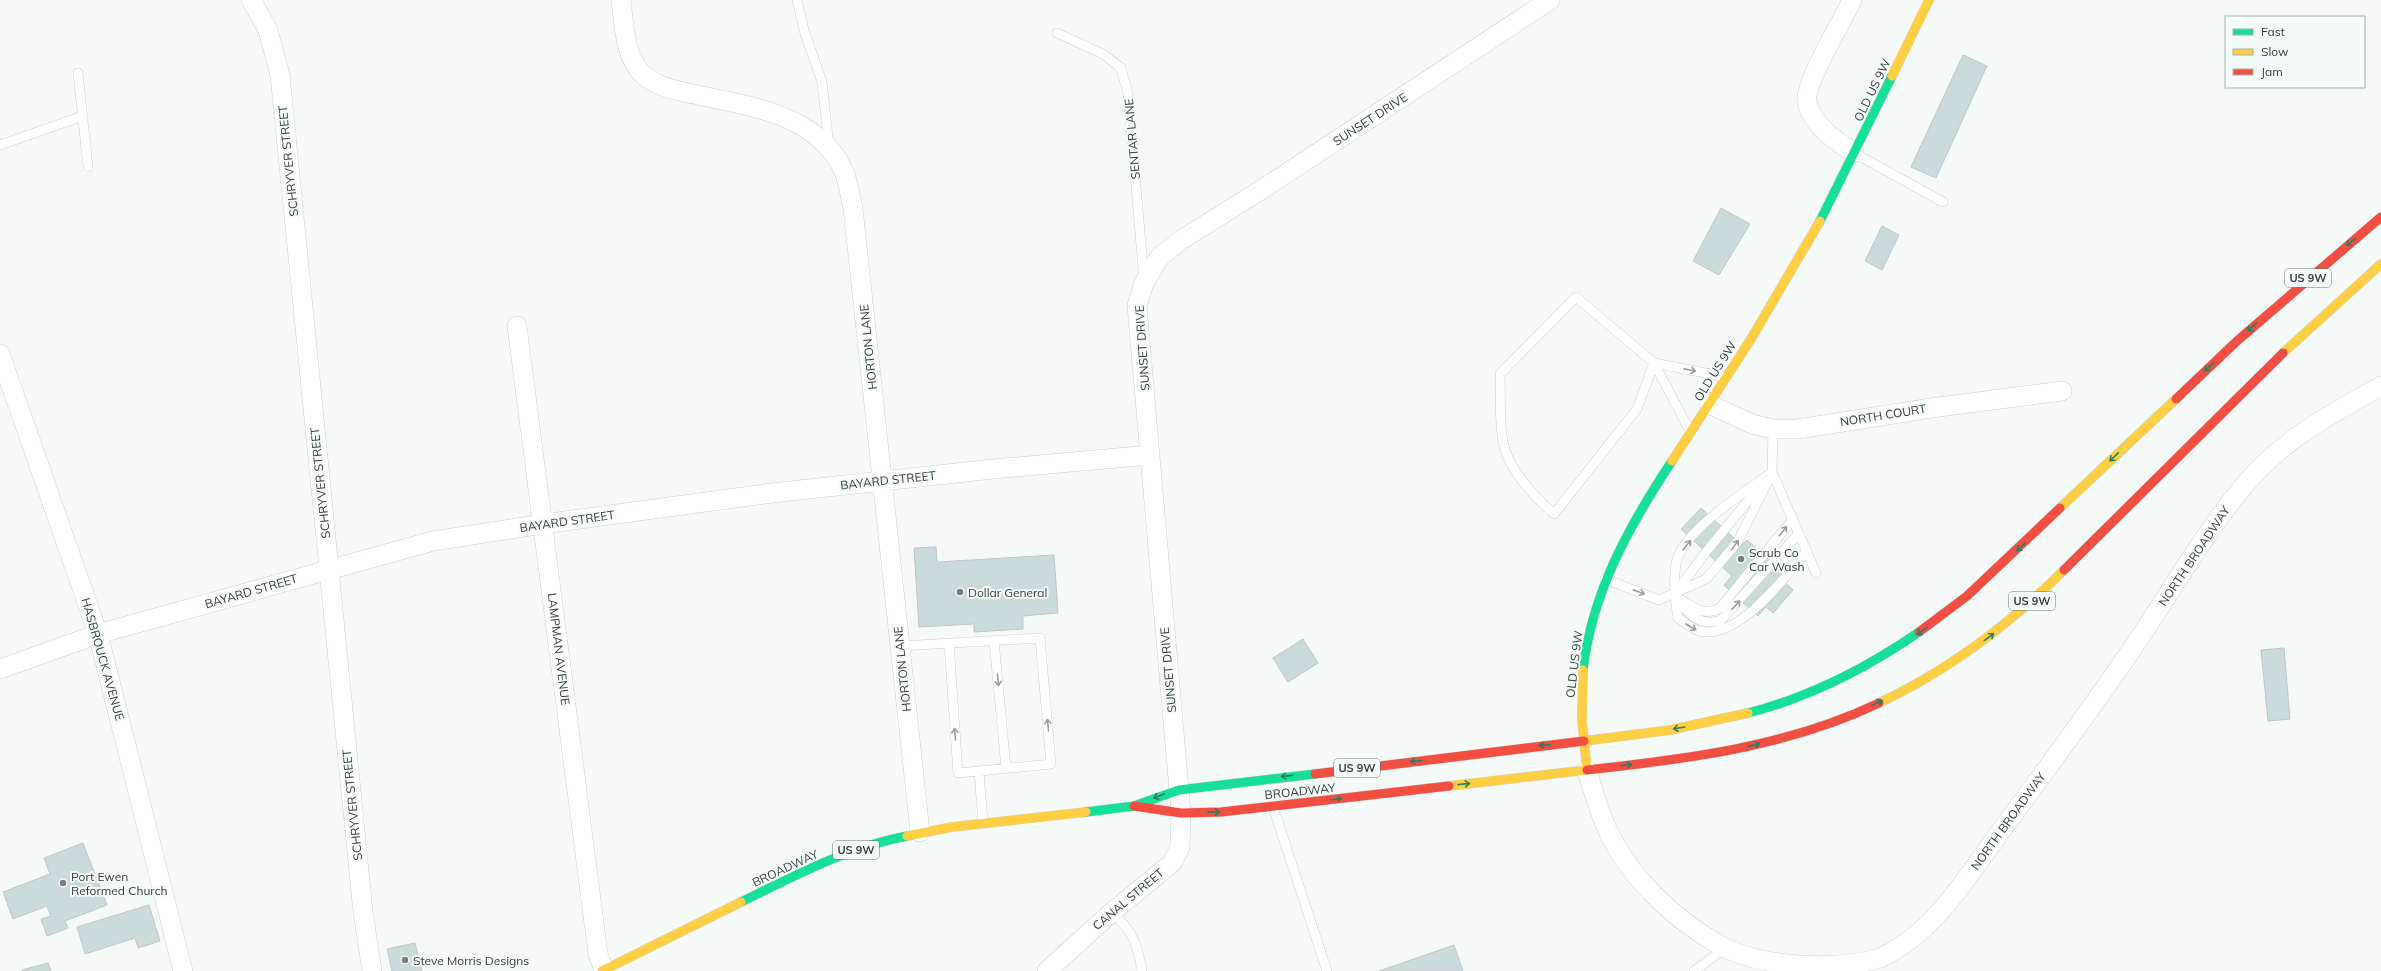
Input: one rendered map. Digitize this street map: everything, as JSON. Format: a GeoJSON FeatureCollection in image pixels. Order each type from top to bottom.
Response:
{"type":"FeatureCollection","features":[{"type":"Feature","properties":{"kind":"main road","name":"OLD US 9W"},"geometry":{"type":"LineString","coordinates":[[1588,770],[1584,741],[1581,692],[1588,638],[1605,580],[1624,536],[1790,275],[1854,153],[1929,0]]}},
{"type":"Feature","properties":{"kind":"main road","name":"US 9W"},"geometry":{"type":"LineString","coordinates":[[1584,741],[1717,721],[1764,709],[1809,693],[1854,672],[1894,649],[1931,625],[1967,596],[2237,341],[2381,217]]}},
{"type":"Feature","properties":{"kind":"main road","name":"US 9W"},"geometry":{"type":"LineString","coordinates":[[1588,770],[1724,752],[1776,740],[1821,726],[1870,707],[1914,685],[1956,660],[1996,631],[2036,598],[2264,371],[2381,264]]}},
{"type":"Feature","properties":{"kind":"main road","name":"BROADWAY"},"geometry":{"type":"LineString","coordinates":[[603,970],[813,868],[858,849],[920,832],[1134,806],[1178,790],[1584,741]]}},
{"type":"Feature","properties":{"kind":"main road","name":"BROADWAY"},"geometry":{"type":"LineString","coordinates":[[1134,806],[1181,813],[1273,807],[1588,770]]}},
{"type":"Feature","properties":{"kind":"street","name":"SCHRYVER STREET"},"geometry":{"type":"LineString","coordinates":[[251,0],[268,30],[280,75],[363,912],[372,971]]}},
{"type":"Feature","properties":{"kind":"street","name":"HORTON LANE"},"geometry":{"type":"LineString","coordinates":[[621,0],[627,40],[632,58],[639,70],[651,81],[685,92],[781,115],[814,134],[829,148],[841,166],[848,183],[853,209],[920,832]]}},
{"type":"Feature","properties":{"kind":"street","name":"SUNSET DRIVE"},"geometry":{"type":"LineString","coordinates":[[1181,813],[1137,306],[1144,283],[1160,257],[1181,240],[1261,190],[1550,0]]}},
{"type":"Feature","properties":{"kind":"street"},"geometry":{"type":"LineString","coordinates":[[1852,0],[1811,81],[1807,102],[1816,121],[1832,138],[1854,153]]}},
{"type":"Feature","properties":{"kind":"street","name":"LAMPMAN AVENUE"},"geometry":{"type":"LineString","coordinates":[[517,326],[598,954],[603,970]]}},
{"type":"Feature","properties":{"kind":"street","name":"HASBROUCK AVENUE"},"geometry":{"type":"LineString","coordinates":[[0,354],[98,634],[183,971]]}},
{"type":"Feature","properties":{"kind":"street","name":"NORTH BROADWAY"},"geometry":{"type":"LineString","coordinates":[[1588,770],[1598,806],[1621,856],[1657,897],[1703,935],[1725,948],[1752,958],[1797,967],[1837,968],[1883,965],[1896,949],[1932,919],[1968,876],[2129,654],[2234,497],[2282,445],[2315,422],[2381,386]]}},
{"type":"Feature","properties":{"kind":"street","name":"NORTH COURT"},"geometry":{"type":"LineString","coordinates":[[1709,404],[1738,419],[1773,429],[1798,429],[1930,408],[2062,391]]}},
{"type":"Feature","properties":{"kind":"street","name":"BAYARD STREET"},"geometry":{"type":"LineString","coordinates":[[0,669],[98,634],[433,541],[543,524],[882,481],[993,468],[1150,455]]}},
{"type":"Feature","properties":{"kind":"street","name":"CANAL STREET"},"geometry":{"type":"LineString","coordinates":[[1047,971],[1112,912],[1172,863],[1180,847],[1181,813]]}},
{"type":"Feature","properties":{"kind":"lane"},"geometry":{"type":"LineString","coordinates":[[797,0],[804,30],[822,82],[829,148]]}},
{"type":"Feature","properties":{"kind":"lane","name":"SENTAR LANE"},"geometry":{"type":"LineString","coordinates":[[1058,33],[1103,54],[1121,68],[1128,94],[1144,283]]}},
{"type":"Feature","properties":{"kind":"lane"},"geometry":{"type":"LineString","coordinates":[[78,73],[88,167]]}},
{"type":"Feature","properties":{"kind":"lane"},"geometry":{"type":"LineString","coordinates":[[0,145],[83,116]]}},
{"type":"Feature","properties":{"kind":"lane"},"geometry":{"type":"LineString","coordinates":[[1854,153],[1943,202]]}},
{"type":"Feature","properties":{"kind":"lane"},"geometry":{"type":"LineString","coordinates":[[1654,363],[1637,409],[1554,514],[1530,492],[1515,470],[1503,443],[1500,374],[1576,297],[1654,363],[1691,432]]}},
{"type":"Feature","properties":{"kind":"lane"},"geometry":{"type":"LineString","coordinates":[[1654,363],[1726,377]]}},
{"type":"Feature","properties":{"kind":"lane"},"geometry":{"type":"LineString","coordinates":[[1605,580],[1659,600],[1674,595],[1706,579],[1738,541],[1772,472],[1773,429]]}},
{"type":"Feature","properties":{"kind":"lane"},"geometry":{"type":"LineString","coordinates":[[1772,472],[1816,573]]}},
{"type":"Feature","properties":{"kind":"lane"},"geometry":{"type":"LineString","coordinates":[[1772,472],[1711,517],[1679,555],[1674,595],[1678,618],[1698,630],[1719,630],[1738,623],[1786,575],[1807,551]]}},
{"type":"Feature","properties":{"kind":"lane"},"geometry":{"type":"LineString","coordinates":[[1674,595],[1706,552],[1772,472]]}},
{"type":"Feature","properties":{"kind":"lane"},"geometry":{"type":"LineString","coordinates":[[1674,595],[1704,613],[1712,612],[1720,608],[1793,518]]}},
{"type":"Feature","properties":{"kind":"lane"},"geometry":{"type":"LineString","coordinates":[[1674,595],[1694,619],[1710,623],[1720,621],[1799,533]]}},
{"type":"Feature","properties":{"kind":"lane"},"geometry":{"type":"LineString","coordinates":[[900,646],[1040,638],[1052,764],[958,773],[949,644]]}},
{"type":"Feature","properties":{"kind":"lane"},"geometry":{"type":"LineString","coordinates":[[994,641],[1006,768]]}},
{"type":"Feature","properties":{"kind":"lane"},"geometry":{"type":"LineString","coordinates":[[979,771],[983,824]]}},
{"type":"Feature","properties":{"kind":"lane"},"geometry":{"type":"LineString","coordinates":[[1273,807],[1327,971]]}},
{"type":"Feature","properties":{"kind":"lane"},"geometry":{"type":"LineString","coordinates":[[1112,912],[1129,929],[1137,943],[1142,971]]}},
{"type":"Feature","properties":{"kind":"lane"},"geometry":{"type":"LineString","coordinates":[[1694,971],[1725,948]]}},
{"type":"Feature","properties":{"kind":"building"},"geometry":{"type":"Polygon","coordinates":[[[1963,55],[1987,66],[1936,178],[1911,167],[1963,55]]]}},
{"type":"Feature","properties":{"kind":"building"},"geometry":{"type":"Polygon","coordinates":[[[1721,208],[1750,224],[1719,275],[1693,261],[1721,208]]]}},
{"type":"Feature","properties":{"kind":"building"},"geometry":{"type":"Polygon","coordinates":[[[1882,226],[1899,235],[1882,270],[1865,261],[1882,226]]]}},
{"type":"Feature","properties":{"kind":"building","name":"Scrub Co Car Wash"},"geometry":{"type":"Polygon","coordinates":[[[1701,508],[1742,545],[1747,540],[1786,575],[1782,580],[1793,590],[1773,613],[1766,607],[1758,616],[1732,593],[1724,585],[1732,576],[1681,529],[1701,508]]]}},
{"type":"Feature","properties":{"kind":"building"},"geometry":{"type":"Polygon","coordinates":[[[936,547],[937,562],[1054,555],[1058,613],[1023,616],[1023,629],[974,632],[974,624],[919,627],[914,548],[936,547]]]}},
{"type":"Feature","properties":{"kind":"building"},"geometry":{"type":"Polygon","coordinates":[[[1303,639],[1318,663],[1288,682],[1273,658],[1303,639]]]}},
{"type":"Feature","properties":{"kind":"building"},"geometry":{"type":"Polygon","coordinates":[[[2284,648],[2290,719],[2268,721],[2261,650],[2284,648]]]}},
{"type":"Feature","properties":{"kind":"building","name":"Port Ewen Reformed Church"},"geometry":{"type":"Polygon","coordinates":[[[83,843],[107,905],[65,921],[68,928],[47,936],[41,919],[51,916],[47,906],[13,919],[3,892],[50,874],[44,858],[83,843]]]}},
{"type":"Feature","properties":{"kind":"building"},"geometry":{"type":"Polygon","coordinates":[[[149,905],[160,941],[138,948],[135,938],[85,954],[77,927],[149,905]]]}},
{"type":"Feature","properties":{"kind":"building","name":"Steve Morris Designs"},"geometry":{"type":"Polygon","coordinates":[[[415,943],[422,971],[392,971],[387,949],[415,943]]]}},
{"type":"Feature","properties":{"kind":"building"},"geometry":{"type":"Polygon","coordinates":[[[1454,945],[1463,971],[1379,971],[1454,945]]]}},
{"type":"Feature","properties":{"kind":"building"},"geometry":{"type":"Polygon","coordinates":[[[48,963],[51,971],[22,971],[22,970],[48,963]]]}},
{"type":"Feature","properties":{"kind":"traffic: fast"},"geometry":{"type":"LineString","coordinates":[[1820,221],[1892,76]]}},
{"type":"Feature","properties":{"kind":"traffic: fast"},"geometry":{"type":"LineString","coordinates":[[1583,670],[1595,614],[1615,561],[1641,510],[1672,461]]}},
{"type":"Feature","properties":{"kind":"traffic: fast"},"geometry":{"type":"LineString","coordinates":[[1748,713],[1794,699],[1816,690],[1879,658],[1919,632]]}},
{"type":"Feature","properties":{"kind":"traffic: fast"},"geometry":{"type":"LineString","coordinates":[[1086,812],[1134,806],[1179,790],[1315,774]]}},
{"type":"Feature","properties":{"kind":"traffic: fast"},"geometry":{"type":"LineString","coordinates":[[741,902],[822,863],[864,847],[907,836]]}},
{"type":"Feature","properties":{"kind":"traffic: slow"},"geometry":{"type":"LineString","coordinates":[[1892,76],[1929,0]]}},
{"type":"Feature","properties":{"kind":"traffic: slow"},"geometry":{"type":"LineString","coordinates":[[1672,461],[1751,339],[1820,221]]}},
{"type":"Feature","properties":{"kind":"traffic: slow"},"geometry":{"type":"LineString","coordinates":[[2283,353],[2381,264]]}},
{"type":"Feature","properties":{"kind":"traffic: slow"},"geometry":{"type":"LineString","coordinates":[[2060,508],[2176,399]]}},
{"type":"Feature","properties":{"kind":"traffic: slow"},"geometry":{"type":"LineString","coordinates":[[1879,703],[1930,676],[1977,645],[2000,628],[2064,570]]}},
{"type":"Feature","properties":{"kind":"traffic: slow"},"geometry":{"type":"LineString","coordinates":[[1449,786],[1587,770],[1582,720],[1583,670]]}},
{"type":"Feature","properties":{"kind":"traffic: slow"},"geometry":{"type":"LineString","coordinates":[[1584,741],[1670,730],[1748,713]]}},
{"type":"Feature","properties":{"kind":"traffic: slow"},"geometry":{"type":"LineString","coordinates":[[907,836],[952,827],[1086,812]]}},
{"type":"Feature","properties":{"kind":"traffic: slow"},"geometry":{"type":"LineString","coordinates":[[602,971],[741,902]]}},
{"type":"Feature","properties":{"kind":"traffic: jam"},"geometry":{"type":"LineString","coordinates":[[2176,399],[2237,341],[2381,217]]}},
{"type":"Feature","properties":{"kind":"traffic: jam"},"geometry":{"type":"LineString","coordinates":[[2064,570],[2283,353]]}},
{"type":"Feature","properties":{"kind":"traffic: jam"},"geometry":{"type":"LineString","coordinates":[[1919,632],[1967,596],[2060,508]]}},
{"type":"Feature","properties":{"kind":"traffic: jam"},"geometry":{"type":"LineString","coordinates":[[1587,770],[1699,756],[1773,741],[1844,718],[1879,703]]}},
{"type":"Feature","properties":{"kind":"traffic: jam"},"geometry":{"type":"LineString","coordinates":[[1315,774],[1584,741]]}},
{"type":"Feature","properties":{"kind":"traffic: jam"},"geometry":{"type":"LineString","coordinates":[[1134,806],[1181,813],[1221,812],[1449,786]]}},
{"type":"Feature","properties":{"kind":"place","name":"Scrub Co Car Wash"},"geometry":{"type":"Point","coordinates":[1741,559]}},
{"type":"Feature","properties":{"kind":"place","name":"Dollar General"},"geometry":{"type":"Point","coordinates":[960,592]}},
{"type":"Feature","properties":{"kind":"place","name":"Port Ewen Reformed Church"},"geometry":{"type":"Point","coordinates":[63,883]}},
{"type":"Feature","properties":{"kind":"place","name":"Steve Morris Designs"},"geometry":{"type":"Point","coordinates":[405,960]}}]}
